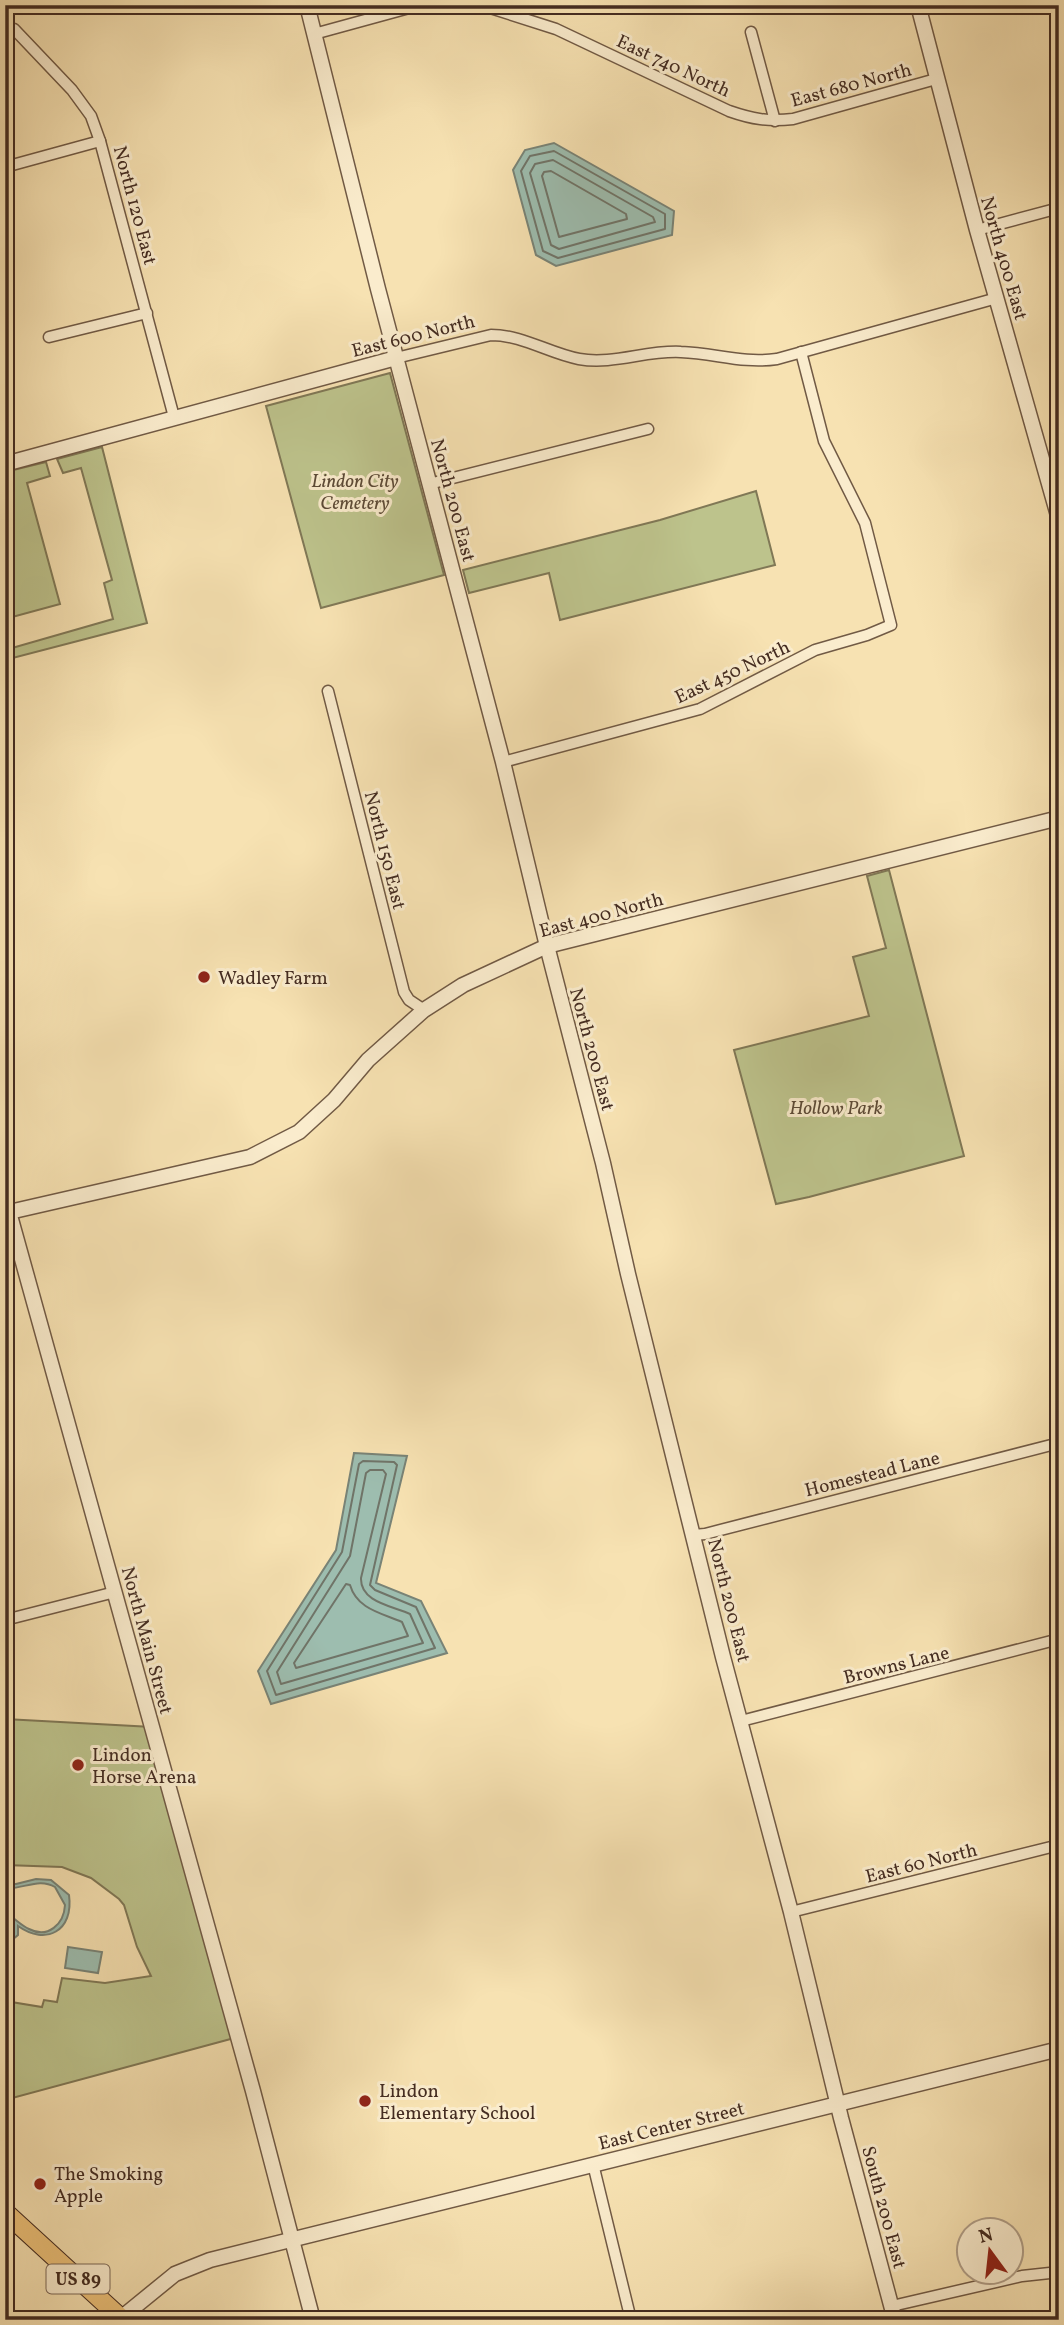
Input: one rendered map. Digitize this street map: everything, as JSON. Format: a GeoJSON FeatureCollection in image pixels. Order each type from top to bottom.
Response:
{"type":"FeatureCollection","features":[{"type":"Feature","properties":{"kind":"main road","name":"US 89"},"geometry":{"type":"LineString","coordinates":[[5,2212],[122,2319]]}},
{"type":"Feature","properties":{"kind":"street","name":"North 200 East"},"geometry":{"type":"LineString","coordinates":[[307,5],[396,358],[503,762],[723,1657],[791,1912],[838,2105]]}},
{"type":"Feature","properties":{"kind":"street"},"geometry":{"type":"LineString","coordinates":[[314,34],[420,5]]}},
{"type":"Feature","properties":{"kind":"street","name":"East 740 North"},"geometry":{"type":"LineString","coordinates":[[481,5],[556,29],[729,111],[754,120],[775,121]]}},
{"type":"Feature","properties":{"kind":"street","name":"North 400 East"},"geometry":{"type":"LineString","coordinates":[[921,6],[936,79],[1058,511]]}},
{"type":"Feature","properties":{"kind":"street","name":"North 120 East"},"geometry":{"type":"LineString","coordinates":[[14,29],[72,90],[92,116],[174,417]]}},
{"type":"Feature","properties":{"kind":"street"},"geometry":{"type":"LineString","coordinates":[[751,32],[775,121]]}},
{"type":"Feature","properties":{"kind":"street","name":"East 680 North"},"geometry":{"type":"LineString","coordinates":[[775,121],[793,119],[936,79]]}},
{"type":"Feature","properties":{"kind":"street"},"geometry":{"type":"LineString","coordinates":[[5,167],[100,141]]}},
{"type":"Feature","properties":{"kind":"street"},"geometry":{"type":"LineString","coordinates":[[977,230],[1059,208]]}},
{"type":"Feature","properties":{"kind":"street","name":"East 600 North"},"geometry":{"type":"LineString","coordinates":[[5,464],[396,358],[491,335],[517,338],[576,358],[594,361],[615,361],[680,351],[757,362],[996,298]]}},
{"type":"Feature","properties":{"kind":"street"},"geometry":{"type":"LineString","coordinates":[[49,337],[146,313]]}},
{"type":"Feature","properties":{"kind":"street","name":"East 450 North"},"geometry":{"type":"LineString","coordinates":[[503,762],[701,709],[815,650],[891,625],[865,523],[824,441],[801,352]]}},
{"type":"Feature","properties":{"kind":"street"},"geometry":{"type":"LineString","coordinates":[[429,484],[648,429]]}},
{"type":"Feature","properties":{"kind":"street","name":"North 150 East"},"geometry":{"type":"LineString","coordinates":[[328,691],[404,992],[409,1000],[424,1010]]}},
{"type":"Feature","properties":{"kind":"street","name":"East 400 North"},"geometry":{"type":"LineString","coordinates":[[7,1213],[250,1157],[299,1132],[334,1100],[368,1060],[424,1010],[463,985],[547,946],[1059,818]]}},
{"type":"Feature","properties":{"kind":"street","name":"North Main Street"},"geometry":{"type":"LineString","coordinates":[[7,1213],[255,2095],[313,2320]]}},
{"type":"Feature","properties":{"kind":"street","name":"Homestead Lane"},"geometry":{"type":"LineString","coordinates":[[694,1535],[1059,1443]]}},
{"type":"Feature","properties":{"kind":"street"},"geometry":{"type":"LineString","coordinates":[[5,1620],[115,1592]]}},
{"type":"Feature","properties":{"kind":"street","name":"Browns Lane"},"geometry":{"type":"LineString","coordinates":[[741,1721],[1059,1639]]}},
{"type":"Feature","properties":{"kind":"street","name":"East 60 North"},"geometry":{"type":"LineString","coordinates":[[791,1912],[1059,1845]]}},
{"type":"Feature","properties":{"kind":"street","name":"East Center Street"},"geometry":{"type":"LineString","coordinates":[[122,2319],[175,2274],[210,2260],[1059,2049]]}},
{"type":"Feature","properties":{"kind":"street","name":"South 200 East"},"geometry":{"type":"LineString","coordinates":[[838,2105],[894,2313]]}},
{"type":"Feature","properties":{"kind":"street"},"geometry":{"type":"LineString","coordinates":[[593,2164],[631,2320]]}},
{"type":"Feature","properties":{"kind":"street"},"geometry":{"type":"LineString","coordinates":[[894,2313],[1021,2276],[1059,2272]]}},
{"type":"Feature","properties":{"kind":"green space","name":"Lindon City Cemetery"},"geometry":{"type":"Polygon","coordinates":[[[390,373],[444,575],[321,608],[266,406],[390,373]]]}},
{"type":"Feature","properties":{"kind":"green space"},"geometry":{"type":"Polygon","coordinates":[[[102,447],[147,623],[5,660],[5,650],[113,619],[104,583],[112,580],[81,468],[63,473],[57,459],[102,447]]]}},
{"type":"Feature","properties":{"kind":"green space"},"geometry":{"type":"Polygon","coordinates":[[[46,462],[50,476],[27,483],[60,604],[5,619],[5,472],[46,462]]]}},
{"type":"Feature","properties":{"kind":"green space"},"geometry":{"type":"Polygon","coordinates":[[[756,491],[775,565],[560,620],[549,573],[469,593],[463,570],[660,520],[756,491]]]}},
{"type":"Feature","properties":{"kind":"green space","name":"Hollow Park"},"geometry":{"type":"Polygon","coordinates":[[[889,870],[964,1156],[776,1204],[734,1050],[869,1016],[853,957],[886,948],[867,876],[889,870]]]}},
{"type":"Feature","properties":{"kind":"green space"},"geometry":{"type":"Polygon","coordinates":[[[5,1719],[152,1727],[238,2037],[5,2100],[5,2001],[42,2007],[44,2000],[57,2002],[62,1978],[105,1983],[151,1976],[137,1947],[124,1905],[119,1899],[91,1878],[62,1867],[5,1865],[5,1719]]]}},
{"type":"Feature","properties":{"kind":"water"},"geometry":{"type":"Polygon","coordinates":[[[554,143],[674,211],[672,235],[556,266],[536,255],[513,170],[525,150],[554,143]]]}},
{"type":"Feature","properties":{"kind":"water"},"geometry":{"type":"Polygon","coordinates":[[[354,1453],[407,1456],[376,1583],[421,1601],[447,1653],[271,1704],[258,1671],[336,1550],[354,1453]]]}},
{"type":"Feature","properties":{"kind":"water"},"geometry":{"type":"Polygon","coordinates":[[[36,1879],[51,1880],[69,1895],[67,1918],[56,1932],[38,1935],[18,1926],[18,1935],[12,1940],[5,1940],[5,1913],[36,1932],[54,1928],[62,1918],[65,1905],[55,1887],[36,1883],[5,1888],[5,1884],[36,1879]]]}},
{"type":"Feature","properties":{"kind":"water"},"geometry":{"type":"Polygon","coordinates":[[[68,1947],[102,1952],[98,1973],[65,1968],[68,1947]]]}},
{"type":"Feature","properties":{"kind":"place","name":"Wadley Farm"},"geometry":{"type":"Point","coordinates":[204,977]}},
{"type":"Feature","properties":{"kind":"place","name":"Lindon Horse Arena"},"geometry":{"type":"Point","coordinates":[78,1765]}},
{"type":"Feature","properties":{"kind":"place","name":"Lindon Elementary School"},"geometry":{"type":"Point","coordinates":[365,2101]}},
{"type":"Feature","properties":{"kind":"place","name":"The Smoking Apple"},"geometry":{"type":"Point","coordinates":[40,2184]}}]}
